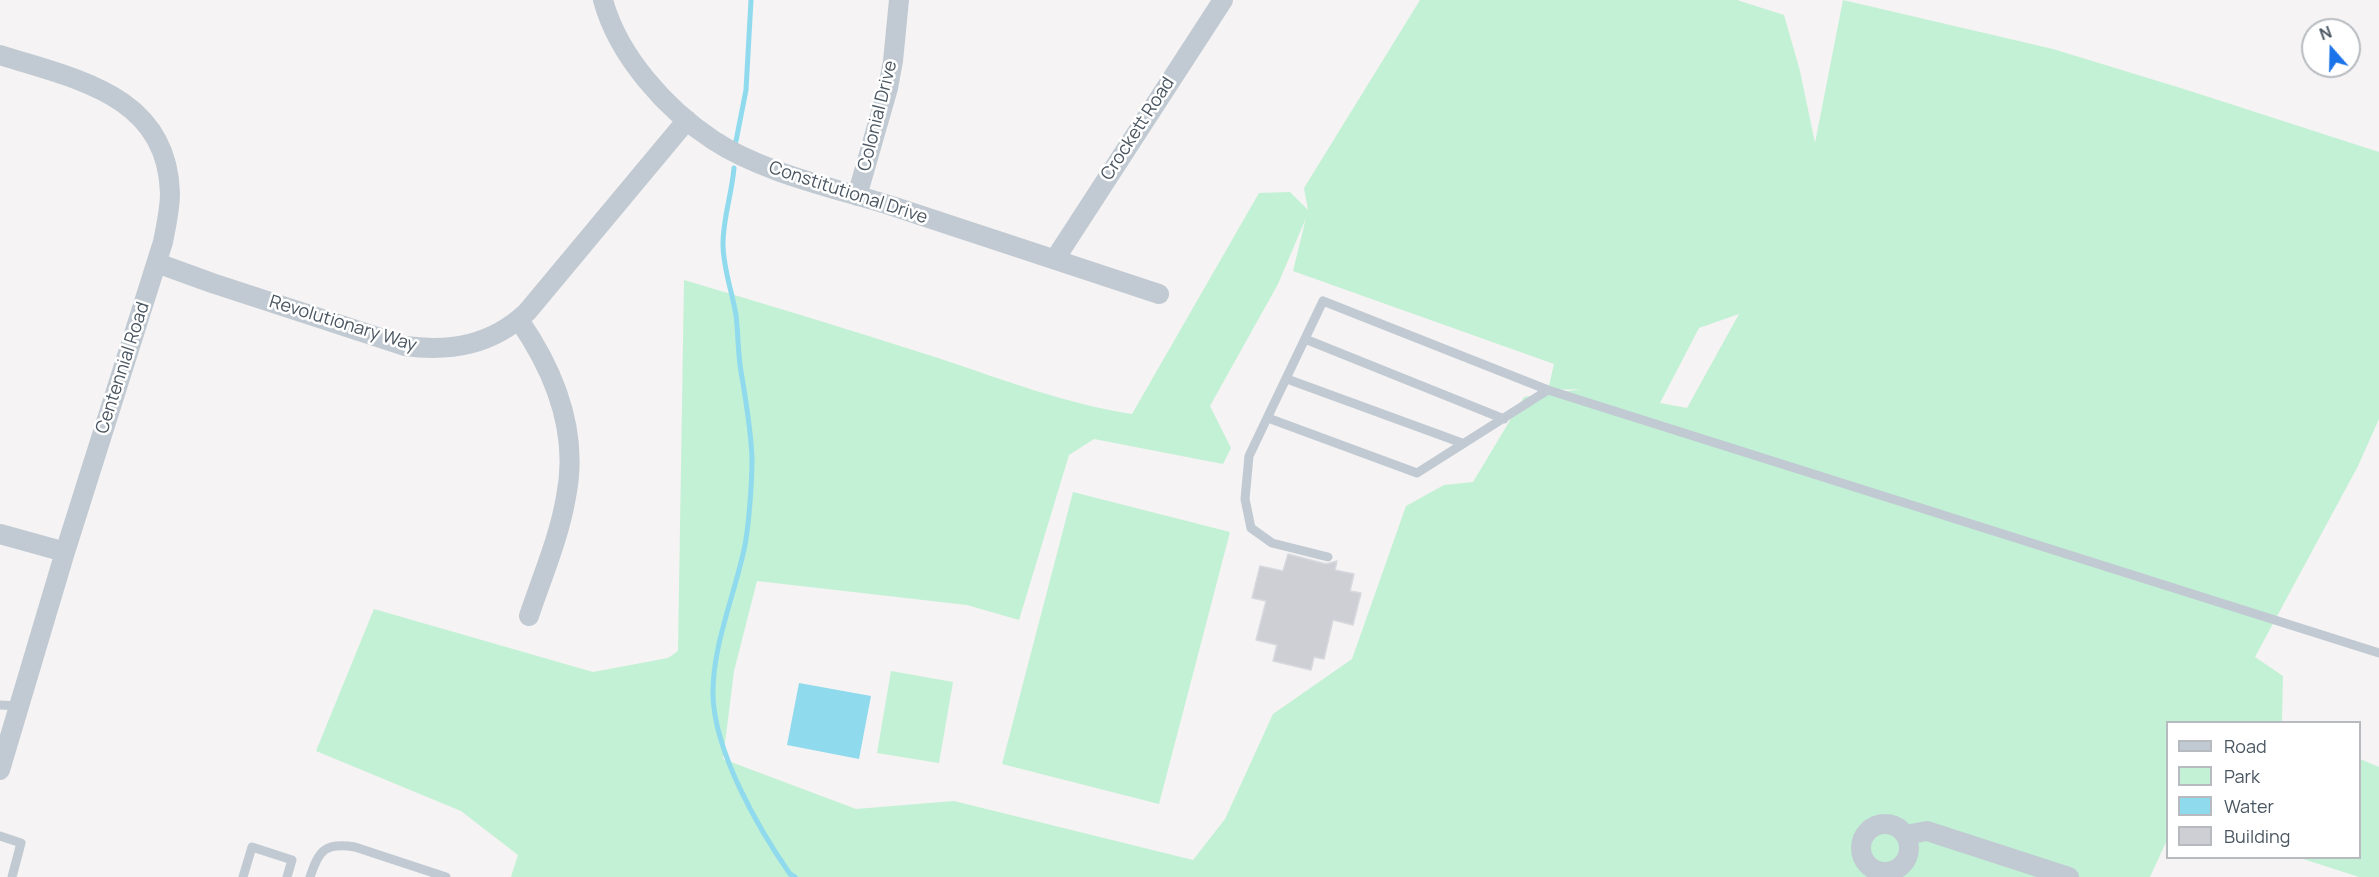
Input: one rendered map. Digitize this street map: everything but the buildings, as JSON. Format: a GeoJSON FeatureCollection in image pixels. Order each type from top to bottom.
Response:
{"type":"FeatureCollection","features":[{"type":"Feature","properties":{"kind":"street","name":"Constitutional Drive"},"geometry":{"type":"LineString","coordinates":[[603,0],[615,31],[654,88],[687,120],[713,140],[740,155],[857,196],[1160,294]]}},
{"type":"Feature","properties":{"kind":"street","name":"Colonial Drive"},"geometry":{"type":"LineString","coordinates":[[857,196],[888,88],[899,0]]}},
{"type":"Feature","properties":{"kind":"street","name":"Crockett Road"},"geometry":{"type":"LineString","coordinates":[[1055,260],[1102,183],[1223,0]]}},
{"type":"Feature","properties":{"kind":"street","name":"Centennial Road"},"geometry":{"type":"LineString","coordinates":[[0,55],[95,85],[135,110],[149,128],[160,149],[168,172],[170,193],[157,263],[65,552],[10,706],[0,770]]}},
{"type":"Feature","properties":{"kind":"street","name":"Revolutionary Way"},"geometry":{"type":"LineString","coordinates":[[157,263],[405,346],[429,349],[474,344],[504,331],[519,320],[687,120]]}},
{"type":"Feature","properties":{"kind":"street"},"geometry":{"type":"LineString","coordinates":[[519,320],[537,345],[555,384],[567,437],[569,467],[567,496],[529,616]]}},
{"type":"Feature","properties":{"kind":"street"},"geometry":{"type":"LineString","coordinates":[[0,534],[65,552]]}},
{"type":"Feature","properties":{"kind":"street"},"geometry":{"type":"LineString","coordinates":[[1890,825],[1898,828],[1905,835],[1909,844],[1906,861],[1890,874],[1872,868],[1865,862],[1862,844],[1865,835],[1872,829],[1890,825]]}},
{"type":"Feature","properties":{"kind":"street"},"geometry":{"type":"LineString","coordinates":[[1905,835],[1928,831],[2069,877]]}},
{"type":"Feature","properties":{"kind":"lane"},"geometry":{"type":"LineString","coordinates":[[1328,557],[1272,543],[1251,528],[1245,499],[1249,456],[1323,301],[1548,390],[2379,653]]}},
{"type":"Feature","properties":{"kind":"lane"},"geometry":{"type":"LineString","coordinates":[[1305,339],[1504,418]]}},
{"type":"Feature","properties":{"kind":"lane"},"geometry":{"type":"LineString","coordinates":[[1287,378],[1462,443]]}},
{"type":"Feature","properties":{"kind":"lane"},"geometry":{"type":"LineString","coordinates":[[1268,418],[1417,473],[1548,390]]}},
{"type":"Feature","properties":{"kind":"lane"},"geometry":{"type":"LineString","coordinates":[[0,836],[21,843],[12,877]]}},
{"type":"Feature","properties":{"kind":"lane"},"geometry":{"type":"LineString","coordinates":[[310,877],[317,857],[327,847],[339,845],[355,847],[446,877]]}},
{"type":"Feature","properties":{"kind":"lane"},"geometry":{"type":"LineString","coordinates":[[243,877],[252,847],[292,860],[287,877]]}},
{"type":"Feature","properties":{"kind":"green space"},"geometry":{"type":"Polygon","coordinates":[[[1420,0],[1737,0],[1784,15],[1800,71],[1815,143],[1843,0],[2053,49],[2379,152],[2379,419],[2358,466],[2255,657],[2283,676],[2282,721],[2166,721],[2166,842],[2150,877],[511,877],[518,855],[461,811],[316,751],[374,609],[593,672],[668,658],[678,651],[684,280],[1058,397],[1132,414],[1259,193],[1290,192],[1308,210],[1304,188],[1420,0]],[[1306,218],[1278,284],[1210,406],[1231,448],[1223,464],[1094,439],[1069,455],[1019,620],[967,605],[757,581],[734,671],[723,759],[856,809],[954,801],[1193,860],[1225,819],[1273,714],[1352,659],[1406,506],[1444,485],[1473,482],[1524,397],[1582,389],[1548,390],[1554,364],[1293,271],[1306,218]],[[1739,314],[1699,328],[1660,403],[1687,408],[1739,314]]]}},
{"type":"Feature","properties":{"kind":"green space"},"geometry":{"type":"Polygon","coordinates":[[[1073,492],[1230,532],[1159,804],[1002,764],[1073,492]]]}},
{"type":"Feature","properties":{"kind":"green space"},"geometry":{"type":"Polygon","coordinates":[[[891,671],[953,682],[939,763],[877,753],[891,671]]]}},
{"type":"Feature","properties":{"kind":"green space"},"geometry":{"type":"Polygon","coordinates":[[[2361,759],[2379,767],[2379,877],[2359,877],[2303,859],[2361,859],[2361,759]]]}},
{"type":"Feature","properties":{"kind":"water"},"geometry":{"type":"Polygon","coordinates":[[[799,683],[871,696],[859,759],[787,745],[799,683]]]}},
{"type":"Feature","properties":{"kind":"waterway"},"geometry":{"type":"LineString","coordinates":[[736,141],[746,90],[751,0]]}},
{"type":"Feature","properties":{"kind":"waterway"},"geometry":{"type":"LineString","coordinates":[[734,168],[724,225],[723,253],[736,315],[752,459],[745,545],[720,639],[713,696],[721,741],[740,789],[765,835],[790,874],[795,877]]}}]}
